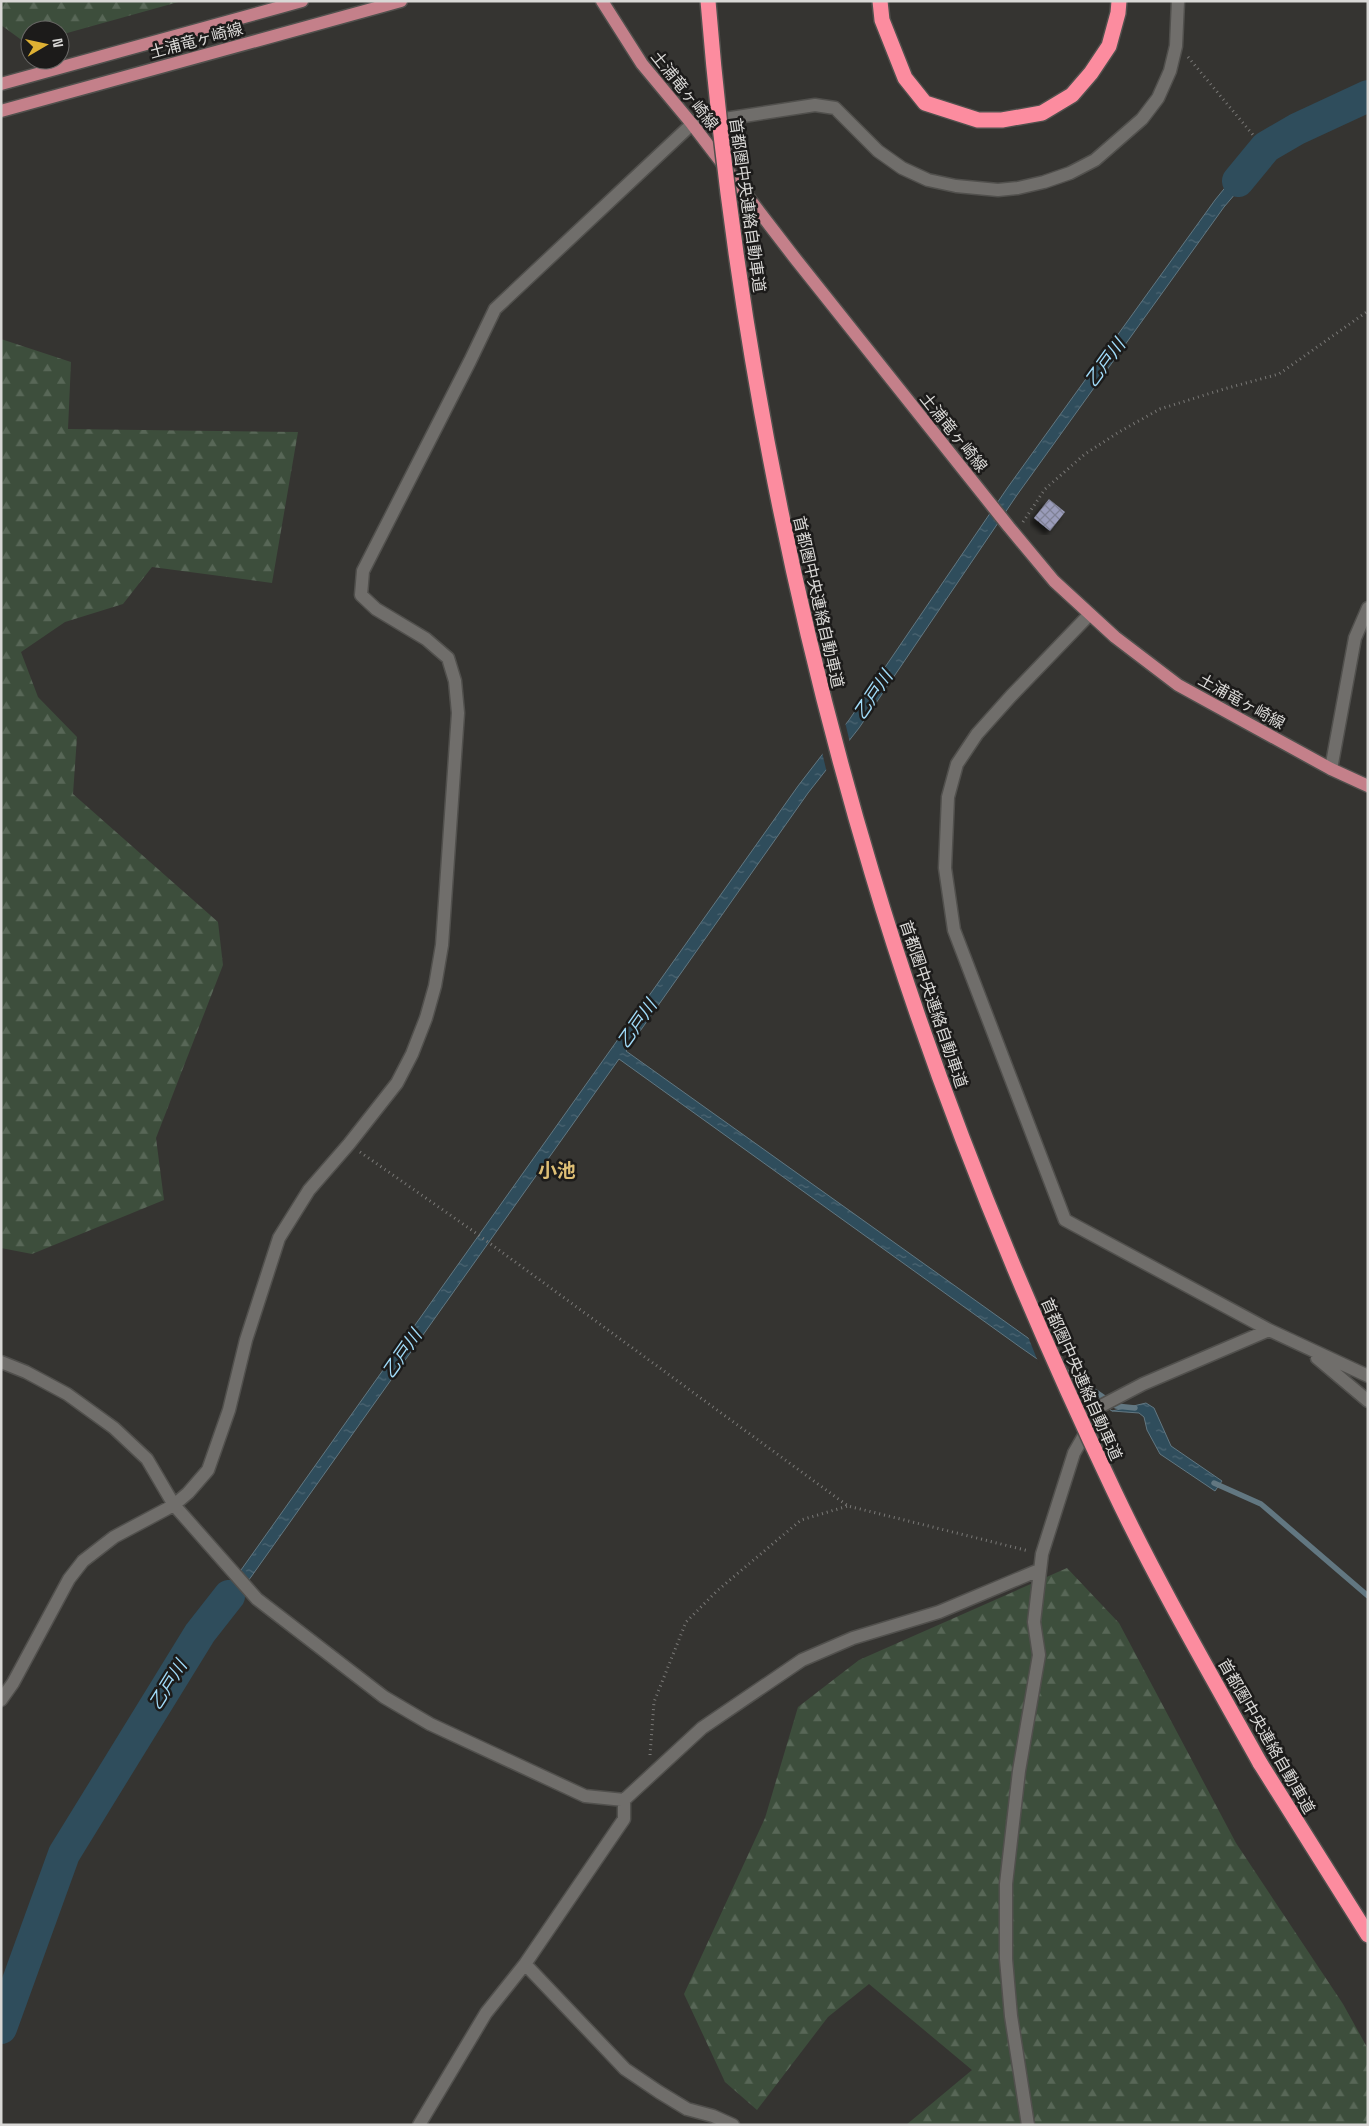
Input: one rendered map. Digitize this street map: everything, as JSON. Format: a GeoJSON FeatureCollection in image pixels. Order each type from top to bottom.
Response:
{"type":"FeatureCollection","features":[{"type":"Feature","properties":{"kind":"highway","name":"首都圏中央連絡自動車道"},"geometry":{"type":"LineString","coordinates":[[708,1],[721,142],[762,414],[790,556],[819,680],[872,873],[928,1045],[982,1190],[1024,1294],[1116,1496],[1260,1763],[1368,1935]]}},
{"type":"Feature","properties":{"kind":"highway"},"geometry":{"type":"LineString","coordinates":[[880,1],[882,20],[905,78],[925,102],[949,112],[978,120],[1002,120],[1042,113],[1072,95],[1091,73],[1109,46],[1118,13],[1119,1]]}},
{"type":"Feature","properties":{"kind":"main road","name":"土浦竜ヶ崎線"},"geometry":{"type":"LineString","coordinates":[[1,84],[302,1]]}},
{"type":"Feature","properties":{"kind":"main road","name":"土浦竜ヶ崎線"},"geometry":{"type":"LineString","coordinates":[[1,111],[400,1]]}},
{"type":"Feature","properties":{"kind":"main road","name":"土浦竜ヶ崎線"},"geometry":{"type":"LineString","coordinates":[[602,1],[642,64],[692,124],[800,265],[1054,581],[1089,615],[1141,659],[1178,685],[1331,769],[1368,786]]}},
{"type":"Feature","properties":{"kind":"street"},"geometry":{"type":"LineString","coordinates":[[1,1700],[13,1683],[69,1579],[83,1561],[114,1537],[174,1505],[188,1494],[208,1470],[229,1410],[246,1340],[279,1238],[310,1190],[397,1083],[419,1036],[435,986],[442,945],[458,712],[455,681],[448,658],[426,639],[376,610],[361,595],[363,571],[495,309],[692,124],[815,105],[835,108],[878,151],[902,168],[928,180],[956,186],[998,190],[1018,188],[1070,173],[1095,160],[1120,140],[1142,119],[1158,98],[1170,71],[1176,46],[1178,1]]}},
{"type":"Feature","properties":{"kind":"street"},"geometry":{"type":"LineString","coordinates":[[1331,769],[1355,638],[1368,608]]}},
{"type":"Feature","properties":{"kind":"street"},"geometry":{"type":"LineString","coordinates":[[1089,615],[1005,702],[977,734],[957,764],[948,797],[945,868],[954,930],[1065,1220],[1269,1330],[1368,1376]]}},
{"type":"Feature","properties":{"kind":"street"},"geometry":{"type":"LineString","coordinates":[[1028,2125],[1011,2016],[1006,1968],[1006,1884],[1019,1771],[1039,1655],[1034,1622],[1042,1554],[1074,1453],[1100,1406],[1143,1384],[1269,1330]]}},
{"type":"Feature","properties":{"kind":"street"},"geometry":{"type":"LineString","coordinates":[[1306,1348],[1368,1401]]}},
{"type":"Feature","properties":{"kind":"street"},"geometry":{"type":"LineString","coordinates":[[1,1362],[26,1372],[67,1394],[114,1428],[147,1459],[174,1505],[256,1599],[384,1696],[430,1724],[585,1796],[624,1800],[702,1728],[802,1660],[853,1638],[939,1612],[1039,1570]]}},
{"type":"Feature","properties":{"kind":"street"},"geometry":{"type":"LineString","coordinates":[[419,2125],[486,2013],[525,1964],[624,1819],[624,1800]]}},
{"type":"Feature","properties":{"kind":"street"},"geometry":{"type":"LineString","coordinates":[[525,1964],[625,2068],[687,2109],[713,2116],[733,2125]]}},
{"type":"Feature","properties":{"kind":"path"},"geometry":{"type":"LineString","coordinates":[[1176,46],[1253,135]]}},
{"type":"Feature","properties":{"kind":"path"},"geometry":{"type":"LineString","coordinates":[[1013,532],[1024,522],[1045,489],[1085,454],[1160,409],[1279,374],[1368,311]]}},
{"type":"Feature","properties":{"kind":"path"},"geometry":{"type":"LineString","coordinates":[[349,1144],[473,1230],[848,1506],[1042,1554]]}},
{"type":"Feature","properties":{"kind":"path"},"geometry":{"type":"LineString","coordinates":[[649,1778],[654,1702],[686,1622],[718,1590],[801,1520],[848,1506]]}},
{"type":"Feature","properties":{"kind":"green space"},"geometry":{"type":"Polygon","coordinates":[[[1,1],[182,1],[70,32],[70,20],[20,20],[20,39],[1,25],[1,1]]]}},
{"type":"Feature","properties":{"kind":"green space"},"geometry":{"type":"Polygon","coordinates":[[[1,339],[71,362],[68,429],[298,432],[272,583],[152,567],[123,604],[65,622],[21,652],[38,697],[77,737],[73,794],[218,922],[223,965],[156,1138],[164,1200],[32,1254],[1,1248],[1,339]]]}},
{"type":"Feature","properties":{"kind":"green space"},"geometry":{"type":"Polygon","coordinates":[[[1067,1568],[1119,1623],[1236,1843],[1343,2004],[1368,2049],[1368,2125],[906,2125],[972,2070],[869,1984],[828,2017],[757,2110],[725,2082],[684,1994],[765,1818],[798,1707],[859,1660],[1067,1568]]]}},
{"type":"Feature","properties":{"kind":"water"},"geometry":{"type":"Polygon","coordinates":[[[1263,141],[1271,152],[1224,207],[1017,495],[859,728],[808,793],[626,1051],[1028,1338],[1112,1411],[619,1059],[251,1577],[206,1636],[196,1629],[241,1570],[798,786],[849,720],[1008,487],[1215,200],[1263,141]]]}},
{"type":"Feature","properties":{"kind":"water"},"geometry":{"type":"Polygon","coordinates":[[[1146,1403],[1154,1408],[1171,1446],[1222,1481],[1215,1491],[1160,1454],[1147,1430],[1144,1417],[1139,1413],[1112,1411],[1146,1403]]]}},
{"type":"Feature","properties":{"kind":"pier"},"geometry":{"type":"Polygon","coordinates":[[[845,722],[850,743],[827,773],[822,752],[845,722]]]}},
{"type":"Feature","properties":{"kind":"pier"},"geometry":{"type":"Polygon","coordinates":[[[1027,1334],[1078,1378],[1085,1396],[1039,1364],[1027,1334]]]}},
{"type":"Feature","properties":{"kind":"building"},"geometry":{"type":"Polygon","coordinates":[[[1049,499],[1065,512],[1050,531],[1034,518],[1049,499]]]}},
{"type":"Feature","properties":{"kind":"waterway","name":"乙戸川"},"geometry":{"type":"LineString","coordinates":[[1238,181],[1266,147],[1297,129],[1368,96]]}},
{"type":"Feature","properties":{"kind":"waterway"},"geometry":{"type":"LineString","coordinates":[[1064,1370],[1116,1406],[1135,1408]]}},
{"type":"Feature","properties":{"kind":"waterway"},"geometry":{"type":"LineString","coordinates":[[1214,1483],[1261,1504],[1368,1596]]}},
{"type":"Feature","properties":{"kind":"waterway","name":"乙戸川"},"geometry":{"type":"LineString","coordinates":[[1,2028],[64,1854],[200,1633],[229,1596]]}},
{"type":"Feature","properties":{"kind":"district","name":"小池"},"geometry":{"type":"Point","coordinates":[557,1170]}}]}
